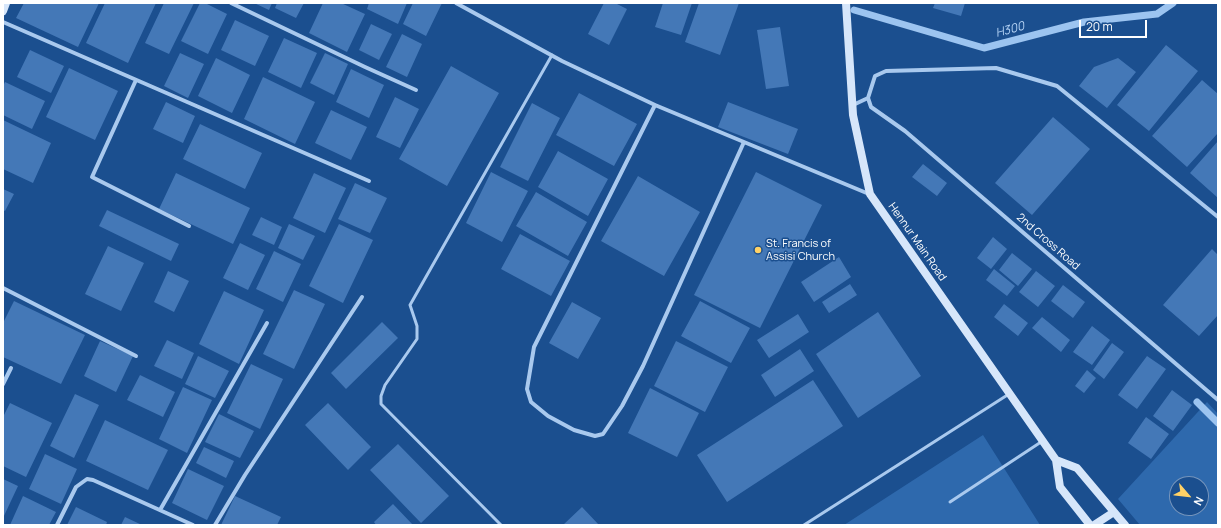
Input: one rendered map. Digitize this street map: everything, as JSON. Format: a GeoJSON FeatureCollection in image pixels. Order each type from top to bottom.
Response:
{"type":"FeatureCollection","features":[{"type":"Feature","properties":{"kind":"main road"},"geometry":{"type":"LineString","coordinates":[[3,11],[6,3]]}},
{"type":"Feature","properties":{"kind":"main road","name":"Hennur Main Road"},"geometry":{"type":"LineString","coordinates":[[846,3],[853,115],[870,194],[1056,460],[1060,487],[1090,525]]}},
{"type":"Feature","properties":{"kind":"main road"},"geometry":{"type":"LineString","coordinates":[[1056,460],[1077,468],[1125,525]]}},
{"type":"Feature","properties":{"kind":"main road"},"geometry":{"type":"LineString","coordinates":[[1094,525],[1114,512]]}},
{"type":"Feature","properties":{"kind":"street"},"geometry":{"type":"LineString","coordinates":[[231,3],[416,90]]}},
{"type":"Feature","properties":{"kind":"street"},"geometry":{"type":"LineString","coordinates":[[456,3],[552,55],[655,105],[870,194]]}},
{"type":"Feature","properties":{"kind":"street"},"geometry":{"type":"LineString","coordinates":[[3,22],[368,181]]}},
{"type":"Feature","properties":{"kind":"street"},"geometry":{"type":"LineString","coordinates":[[853,105],[868,98],[875,76],[886,71],[996,68],[1057,86],[1218,217]]}},
{"type":"Feature","properties":{"kind":"street"},"geometry":{"type":"LineString","coordinates":[[136,80],[92,177],[190,226]]}},
{"type":"Feature","properties":{"kind":"street","name":"2nd Cross Road"},"geometry":{"type":"LineString","coordinates":[[868,98],[871,107],[905,131],[1218,400]]}},
{"type":"Feature","properties":{"kind":"street"},"geometry":{"type":"LineString","coordinates":[[655,105],[534,347],[527,389],[531,402],[548,416],[574,430],[595,436],[603,434],[622,406],[643,366],[744,142]]}},
{"type":"Feature","properties":{"kind":"street"},"geometry":{"type":"LineString","coordinates":[[3,288],[136,356]]}},
{"type":"Feature","properties":{"kind":"street"},"geometry":{"type":"LineString","coordinates":[[215,525],[245,475],[362,297]]}},
{"type":"Feature","properties":{"kind":"street"},"geometry":{"type":"LineString","coordinates":[[160,510],[267,323]]}},
{"type":"Feature","properties":{"kind":"street"},"geometry":{"type":"LineString","coordinates":[[3,384],[11,368]]}},
{"type":"Feature","properties":{"kind":"street"},"geometry":{"type":"LineString","coordinates":[[57,525],[76,487],[87,479],[93,480],[193,525]]}},
{"type":"Feature","properties":{"kind":"lane"},"geometry":{"type":"LineString","coordinates":[[501,525],[381,404],[381,396],[385,385],[417,339],[417,326],[410,305],[552,55]]}},
{"type":"Feature","properties":{"kind":"lane"},"geometry":{"type":"LineString","coordinates":[[804,525],[1009,394]]}},
{"type":"Feature","properties":{"kind":"lane"},"geometry":{"type":"LineString","coordinates":[[950,502],[1043,441]]}},
{"type":"Feature","properties":{"kind":"shaded area"},"geometry":{"type":"Polygon","coordinates":[[[1207,402],[1218,414],[1218,525],[1140,525],[1118,499],[1207,402]]]}},
{"type":"Feature","properties":{"kind":"shaded area"},"geometry":{"type":"Polygon","coordinates":[[[983,435],[1040,525],[844,525],[983,435]]]}},
{"type":"Feature","properties":{"kind":"building"},"geometry":{"type":"Polygon","coordinates":[[[24,3],[99,3],[78,47],[16,18],[24,3]]]}},
{"type":"Feature","properties":{"kind":"building"},"geometry":{"type":"Polygon","coordinates":[[[105,3],[156,3],[128,63],[86,43],[105,3]]]}},
{"type":"Feature","properties":{"kind":"building"},"geometry":{"type":"Polygon","coordinates":[[[164,3],[194,3],[169,54],[145,43],[164,3]]]}},
{"type":"Feature","properties":{"kind":"building"},"geometry":{"type":"Polygon","coordinates":[[[200,3],[205,3],[227,14],[208,54],[181,41],[200,3]]]}},
{"type":"Feature","properties":{"kind":"building"},"geometry":{"type":"Polygon","coordinates":[[[254,3],[272,3],[269,10],[254,3]]]}},
{"type":"Feature","properties":{"kind":"building"},"geometry":{"type":"Polygon","coordinates":[[[277,3],[304,3],[296,18],[275,8],[277,3]]]}},
{"type":"Feature","properties":{"kind":"building"},"geometry":{"type":"Polygon","coordinates":[[[323,3],[341,3],[365,14],[347,52],[309,33],[323,3]]]}},
{"type":"Feature","properties":{"kind":"building"},"geometry":{"type":"Polygon","coordinates":[[[369,3],[407,3],[398,24],[367,9],[369,3]]]}},
{"type":"Feature","properties":{"kind":"building"},"geometry":{"type":"Polygon","coordinates":[[[413,3],[442,3],[426,36],[403,24],[413,3]]]}},
{"type":"Feature","properties":{"kind":"building"},"geometry":{"type":"Polygon","coordinates":[[[604,3],[615,3],[627,9],[609,45],[588,34],[604,3]]]}},
{"type":"Feature","properties":{"kind":"building"},"geometry":{"type":"Polygon","coordinates":[[[663,3],[692,3],[681,35],[655,27],[663,3]]]}},
{"type":"Feature","properties":{"kind":"building"},"geometry":{"type":"Polygon","coordinates":[[[699,3],[739,3],[720,55],[685,42],[699,3]]]}},
{"type":"Feature","properties":{"kind":"building"},"geometry":{"type":"Polygon","coordinates":[[[935,3],[965,3],[961,16],[933,8],[935,3]]]}},
{"type":"Feature","properties":{"kind":"building"},"geometry":{"type":"Polygon","coordinates":[[[235,20],[269,36],[255,66],[221,50],[235,20]]]}},
{"type":"Feature","properties":{"kind":"building"},"geometry":{"type":"Polygon","coordinates":[[[371,24],[392,34],[379,60],[359,50],[371,24]]]}},
{"type":"Feature","properties":{"kind":"building"},"geometry":{"type":"Polygon","coordinates":[[[780,27],[789,86],[766,89],[757,30],[780,27]]]}},
{"type":"Feature","properties":{"kind":"building"},"geometry":{"type":"Polygon","coordinates":[[[402,34],[422,44],[407,77],[386,67],[402,34]]]}},
{"type":"Feature","properties":{"kind":"building"},"geometry":{"type":"Polygon","coordinates":[[[284,38],[317,53],[301,88],[268,72],[284,38]]]}},
{"type":"Feature","properties":{"kind":"building"},"geometry":{"type":"Polygon","coordinates":[[[1166,45],[1198,71],[1149,131],[1117,105],[1166,45]]]}},
{"type":"Feature","properties":{"kind":"building"},"geometry":{"type":"Polygon","coordinates":[[[30,50],[64,66],[51,93],[17,77],[30,50]]]}},
{"type":"Feature","properties":{"kind":"building"},"geometry":{"type":"Polygon","coordinates":[[[180,53],[204,64],[188,98],[164,86],[180,53]]]}},
{"type":"Feature","properties":{"kind":"building"},"geometry":{"type":"Polygon","coordinates":[[[325,53],[348,64],[334,95],[310,83],[325,53]]]}},
{"type":"Feature","properties":{"kind":"building"},"geometry":{"type":"Polygon","coordinates":[[[216,58],[250,75],[232,113],[198,96],[216,58]]]}},
{"type":"Feature","properties":{"kind":"building"},"geometry":{"type":"Polygon","coordinates":[[[1118,58],[1136,72],[1107,108],[1079,86],[1094,67],[1118,58]]]}},
{"type":"Feature","properties":{"kind":"building"},"geometry":{"type":"Polygon","coordinates":[[[451,66],[499,93],[447,186],[399,159],[451,66]]]}},
{"type":"Feature","properties":{"kind":"building"},"geometry":{"type":"Polygon","coordinates":[[[69,68],[118,91],[95,140],[46,117],[69,68]]]}},
{"type":"Feature","properties":{"kind":"building"},"geometry":{"type":"Polygon","coordinates":[[[351,69],[384,85],[369,118],[336,102],[351,69]]]}},
{"type":"Feature","properties":{"kind":"building"},"geometry":{"type":"Polygon","coordinates":[[[263,77],[315,102],[295,144],[244,119],[263,77]]]}},
{"type":"Feature","properties":{"kind":"building"},"geometry":{"type":"Polygon","coordinates":[[[1202,80],[1218,94],[1218,133],[1187,167],[1152,136],[1202,80]]]}},
{"type":"Feature","properties":{"kind":"building"},"geometry":{"type":"Polygon","coordinates":[[[5,82],[45,101],[32,129],[3,115],[3,86],[5,82]]]}},
{"type":"Feature","properties":{"kind":"building"},"geometry":{"type":"Polygon","coordinates":[[[579,93],[637,124],[614,166],[556,135],[579,93]]]}},
{"type":"Feature","properties":{"kind":"building"},"geometry":{"type":"Polygon","coordinates":[[[395,97],[419,109],[400,148],[376,137],[395,97]]]}},
{"type":"Feature","properties":{"kind":"building"},"geometry":{"type":"Polygon","coordinates":[[[166,102],[195,116],[183,143],[153,129],[166,102]]]}},
{"type":"Feature","properties":{"kind":"building"},"geometry":{"type":"Polygon","coordinates":[[[728,102],[798,129],[788,154],[718,127],[728,102]]]}},
{"type":"Feature","properties":{"kind":"building"},"geometry":{"type":"Polygon","coordinates":[[[532,103],[560,118],[528,181],[500,167],[532,103]]]}},
{"type":"Feature","properties":{"kind":"building"},"geometry":{"type":"Polygon","coordinates":[[[331,110],[367,127],[351,160],[315,143],[331,110]]]}},
{"type":"Feature","properties":{"kind":"building"},"geometry":{"type":"Polygon","coordinates":[[[1053,117],[1090,149],[1032,215],[995,183],[1053,117]]]}},
{"type":"Feature","properties":{"kind":"building"},"geometry":{"type":"Polygon","coordinates":[[[3,120],[51,143],[33,183],[3,169],[3,120]]]}},
{"type":"Feature","properties":{"kind":"building"},"geometry":{"type":"Polygon","coordinates":[[[200,124],[262,153],[245,189],[183,159],[200,124]]]}},
{"type":"Feature","properties":{"kind":"building"},"geometry":{"type":"Polygon","coordinates":[[[1218,141],[1218,198],[1190,173],[1218,141]]]}},
{"type":"Feature","properties":{"kind":"building"},"geometry":{"type":"Polygon","coordinates":[[[558,151],[608,179],[588,216],[538,187],[558,151]]]}},
{"type":"Feature","properties":{"kind":"building"},"geometry":{"type":"Polygon","coordinates":[[[923,164],[947,183],[937,196],[912,177],[923,164]]]}},
{"type":"Feature","properties":{"kind":"building"},"geometry":{"type":"Polygon","coordinates":[[[491,172],[528,191],[502,242],[466,223],[491,172]]]}},
{"type":"Feature","properties":{"kind":"building","name":"St. Francis of Assisi Church"},"geometry":{"type":"Polygon","coordinates":[[[756,172],[822,205],[760,328],[694,295],[756,172]]]}},
{"type":"Feature","properties":{"kind":"building"},"geometry":{"type":"Polygon","coordinates":[[[176,173],[250,208],[233,244],[159,209],[176,173]]]}},
{"type":"Feature","properties":{"kind":"building"},"geometry":{"type":"Polygon","coordinates":[[[314,173],[346,188],[325,233],[293,218],[314,173]]]}},
{"type":"Feature","properties":{"kind":"building"},"geometry":{"type":"Polygon","coordinates":[[[638,176],[700,212],[664,276],[601,241],[638,176]]]}},
{"type":"Feature","properties":{"kind":"building"},"geometry":{"type":"Polygon","coordinates":[[[355,183],[387,198],[370,233],[338,219],[355,183]]]}},
{"type":"Feature","properties":{"kind":"building"},"geometry":{"type":"Polygon","coordinates":[[[3,189],[14,194],[5,211],[3,210],[3,189]]]}},
{"type":"Feature","properties":{"kind":"building"},"geometry":{"type":"Polygon","coordinates":[[[536,192],[587,222],[568,256],[516,226],[536,192]]]}},
{"type":"Feature","properties":{"kind":"building"},"geometry":{"type":"Polygon","coordinates":[[[107,210],[179,244],[171,261],[99,226],[107,210]]]}},
{"type":"Feature","properties":{"kind":"building"},"geometry":{"type":"Polygon","coordinates":[[[261,217],[282,227],[274,245],[252,235],[261,217]]]}},
{"type":"Feature","properties":{"kind":"building"},"geometry":{"type":"Polygon","coordinates":[[[289,224],[315,236],[303,260],[278,248],[289,224]]]}},
{"type":"Feature","properties":{"kind":"building"},"geometry":{"type":"Polygon","coordinates":[[[339,224],[373,240],[343,303],[309,286],[339,224]]]}},
{"type":"Feature","properties":{"kind":"building"},"geometry":{"type":"Polygon","coordinates":[[[520,234],[570,261],[551,296],[501,269],[520,234]]]}},
{"type":"Feature","properties":{"kind":"building"},"geometry":{"type":"Polygon","coordinates":[[[993,237],[1007,249],[991,269],[977,258],[993,237]]]}},
{"type":"Feature","properties":{"kind":"building"},"geometry":{"type":"Polygon","coordinates":[[[240,243],[265,255],[248,290],[223,278],[240,243]]]}},
{"type":"Feature","properties":{"kind":"building"},"geometry":{"type":"Polygon","coordinates":[[[108,246],[144,263],[121,311],[85,294],[108,246]]]}},
{"type":"Feature","properties":{"kind":"building"},"geometry":{"type":"Polygon","coordinates":[[[1212,249],[1218,255],[1218,315],[1199,336],[1163,305],[1212,249]]]}},
{"type":"Feature","properties":{"kind":"building"},"geometry":{"type":"Polygon","coordinates":[[[274,251],[301,264],[283,302],[256,289],[274,251]]]}},
{"type":"Feature","properties":{"kind":"building"},"geometry":{"type":"Polygon","coordinates":[[[1012,253],[1032,269],[1018,286],[999,270],[1012,253]]]}},
{"type":"Feature","properties":{"kind":"building"},"geometry":{"type":"Polygon","coordinates":[[[839,257],[851,277],[814,302],[801,282],[839,257]]]}},
{"type":"Feature","properties":{"kind":"building"},"geometry":{"type":"Polygon","coordinates":[[[994,269],[1015,286],[1007,296],[986,280],[994,269]]]}},
{"type":"Feature","properties":{"kind":"building"},"geometry":{"type":"Polygon","coordinates":[[[168,271],[189,281],[174,312],[154,302],[168,271]]]}},
{"type":"Feature","properties":{"kind":"building"},"geometry":{"type":"Polygon","coordinates":[[[1036,271],[1055,286],[1038,307],[1019,292],[1036,271]]]}},
{"type":"Feature","properties":{"kind":"building"},"geometry":{"type":"Polygon","coordinates":[[[850,284],[857,295],[829,313],[822,302],[850,284]]]}},
{"type":"Feature","properties":{"kind":"building"},"geometry":{"type":"Polygon","coordinates":[[[1063,285],[1085,302],[1073,318],[1051,301],[1063,285]]]}},
{"type":"Feature","properties":{"kind":"building"},"geometry":{"type":"Polygon","coordinates":[[[294,290],[325,304],[294,369],[263,354],[294,290]]]}},
{"type":"Feature","properties":{"kind":"building"},"geometry":{"type":"Polygon","coordinates":[[[224,291],[264,310],[239,364],[199,344],[224,291]]]}},
{"type":"Feature","properties":{"kind":"building"},"geometry":{"type":"Polygon","coordinates":[[[14,301],[85,335],[61,384],[3,357],[3,323],[14,301]]]}},
{"type":"Feature","properties":{"kind":"building"},"geometry":{"type":"Polygon","coordinates":[[[700,301],[750,328],[731,363],[681,336],[700,301]]]}},
{"type":"Feature","properties":{"kind":"building"},"geometry":{"type":"Polygon","coordinates":[[[572,302],[601,318],[578,359],[549,343],[572,302]]]}},
{"type":"Feature","properties":{"kind":"building"},"geometry":{"type":"Polygon","coordinates":[[[1004,304],[1028,323],[1018,336],[994,317],[1004,304]]]}},
{"type":"Feature","properties":{"kind":"building"},"geometry":{"type":"Polygon","coordinates":[[[878,312],[921,376],[858,418],[816,354],[878,312]]]}},
{"type":"Feature","properties":{"kind":"building"},"geometry":{"type":"Polygon","coordinates":[[[798,314],[809,332],[769,358],[757,340],[798,314]]]}},
{"type":"Feature","properties":{"kind":"building"},"geometry":{"type":"Polygon","coordinates":[[[1042,317],[1070,340],[1061,352],[1032,328],[1042,317]]]}},
{"type":"Feature","properties":{"kind":"building"},"geometry":{"type":"Polygon","coordinates":[[[382,322],[398,338],[346,389],[331,373],[382,322]]]}},
{"type":"Feature","properties":{"kind":"building"},"geometry":{"type":"Polygon","coordinates":[[[1092,326],[1110,340],[1092,365],[1073,352],[1092,326]]]}},
{"type":"Feature","properties":{"kind":"building"},"geometry":{"type":"Polygon","coordinates":[[[167,340],[194,353],[182,379],[154,366],[167,340]]]}},
{"type":"Feature","properties":{"kind":"building"},"geometry":{"type":"Polygon","coordinates":[[[100,341],[133,356],[116,392],[84,376],[100,341]]]}},
{"type":"Feature","properties":{"kind":"building"},"geometry":{"type":"Polygon","coordinates":[[[676,341],[728,367],[705,412],[654,386],[676,341]]]}},
{"type":"Feature","properties":{"kind":"building"},"geometry":{"type":"Polygon","coordinates":[[[1112,343],[1124,352],[1104,379],[1093,370],[1112,343]]]}},
{"type":"Feature","properties":{"kind":"building"},"geometry":{"type":"Polygon","coordinates":[[[800,349],[814,371],[775,397],[761,375],[800,349]]]}},
{"type":"Feature","properties":{"kind":"building"},"geometry":{"type":"Polygon","coordinates":[[[198,356],[229,371],[215,398],[185,384],[198,356]]]}},
{"type":"Feature","properties":{"kind":"building"},"geometry":{"type":"Polygon","coordinates":[[[1147,356],[1166,369],[1137,409],[1118,395],[1147,356]]]}},
{"type":"Feature","properties":{"kind":"building"},"geometry":{"type":"Polygon","coordinates":[[[251,364],[283,379],[260,429],[227,413],[251,364]]]}},
{"type":"Feature","properties":{"kind":"building"},"geometry":{"type":"Polygon","coordinates":[[[1087,370],[1096,378],[1084,393],[1075,386],[1087,370]]]}},
{"type":"Feature","properties":{"kind":"building"},"geometry":{"type":"Polygon","coordinates":[[[140,375],[175,392],[163,417],[127,400],[140,375]]]}},
{"type":"Feature","properties":{"kind":"building"},"geometry":{"type":"Polygon","coordinates":[[[813,380],[843,426],[727,502],[697,455],[813,380]]]}},
{"type":"Feature","properties":{"kind":"building"},"geometry":{"type":"Polygon","coordinates":[[[183,387],[212,400],[187,453],[159,439],[183,387]]]}},
{"type":"Feature","properties":{"kind":"building"},"geometry":{"type":"Polygon","coordinates":[[[650,388],[699,413],[677,457],[628,433],[650,388]]]}},
{"type":"Feature","properties":{"kind":"building"},"geometry":{"type":"Polygon","coordinates":[[[1172,390],[1192,405],[1173,431],[1153,416],[1172,390]]]}},
{"type":"Feature","properties":{"kind":"building"},"geometry":{"type":"Polygon","coordinates":[[[75,394],[99,405],[74,458],[50,446],[75,394]]]}},
{"type":"Feature","properties":{"kind":"building"},"geometry":{"type":"Polygon","coordinates":[[[10,403],[52,423],[26,477],[3,466],[3,417],[10,403]]]}},
{"type":"Feature","properties":{"kind":"building"},"geometry":{"type":"Polygon","coordinates":[[[328,403],[371,447],[348,470],[305,425],[328,403]]]}},
{"type":"Feature","properties":{"kind":"building"},"geometry":{"type":"Polygon","coordinates":[[[219,414],[254,431],[240,458],[205,442],[219,414]]]}},
{"type":"Feature","properties":{"kind":"building"},"geometry":{"type":"Polygon","coordinates":[[[1146,417],[1169,434],[1151,459],[1128,443],[1146,417]]]}},
{"type":"Feature","properties":{"kind":"building"},"geometry":{"type":"Polygon","coordinates":[[[105,420],[168,450],[148,490],[86,461],[105,420]]]}},
{"type":"Feature","properties":{"kind":"building"},"geometry":{"type":"Polygon","coordinates":[[[398,444],[449,496],[421,523],[370,470],[398,444]]]}},
{"type":"Feature","properties":{"kind":"building"},"geometry":{"type":"Polygon","coordinates":[[[204,447],[234,461],[226,478],[196,463],[204,447]]]}},
{"type":"Feature","properties":{"kind":"building"},"geometry":{"type":"Polygon","coordinates":[[[45,454],[77,469],[61,504],[29,489],[45,454]]]}},
{"type":"Feature","properties":{"kind":"building"},"geometry":{"type":"Polygon","coordinates":[[[188,469],[224,486],[207,520],[172,503],[188,469]]]}},
{"type":"Feature","properties":{"kind":"building"},"geometry":{"type":"Polygon","coordinates":[[[3,479],[18,486],[3,518],[3,479]]]}},
{"type":"Feature","properties":{"kind":"building"},"geometry":{"type":"Polygon","coordinates":[[[23,496],[56,512],[49,525],[10,525],[23,496]]]}},
{"type":"Feature","properties":{"kind":"building"},"geometry":{"type":"Polygon","coordinates":[[[235,496],[281,517],[277,525],[221,525],[235,496]]]}},
{"type":"Feature","properties":{"kind":"building"},"geometry":{"type":"Polygon","coordinates":[[[393,504],[413,525],[376,525],[374,522],[393,504]]]}},
{"type":"Feature","properties":{"kind":"building"},"geometry":{"type":"Polygon","coordinates":[[[76,507],[107,522],[106,525],[67,525],[76,507]]]}},
{"type":"Feature","properties":{"kind":"building"},"geometry":{"type":"Polygon","coordinates":[[[582,507],[599,525],[563,525],[582,507]]]}},
{"type":"Feature","properties":{"kind":"building"},"geometry":{"type":"Polygon","coordinates":[[[125,517],[142,525],[121,525],[125,517]]]}},
{"type":"Feature","properties":{"kind":"waterway","name":"H300"},"geometry":{"type":"LineString","coordinates":[[854,10],[984,48],[1084,22],[1157,14],[1173,3]]}},
{"type":"Feature","properties":{"kind":"waterway"},"geometry":{"type":"LineString","coordinates":[[1197,402],[1218,423]]}},
{"type":"Feature","properties":{"kind":"place","name":"St. Francis of Assisi Church"},"geometry":{"type":"Point","coordinates":[758,250]}}]}
